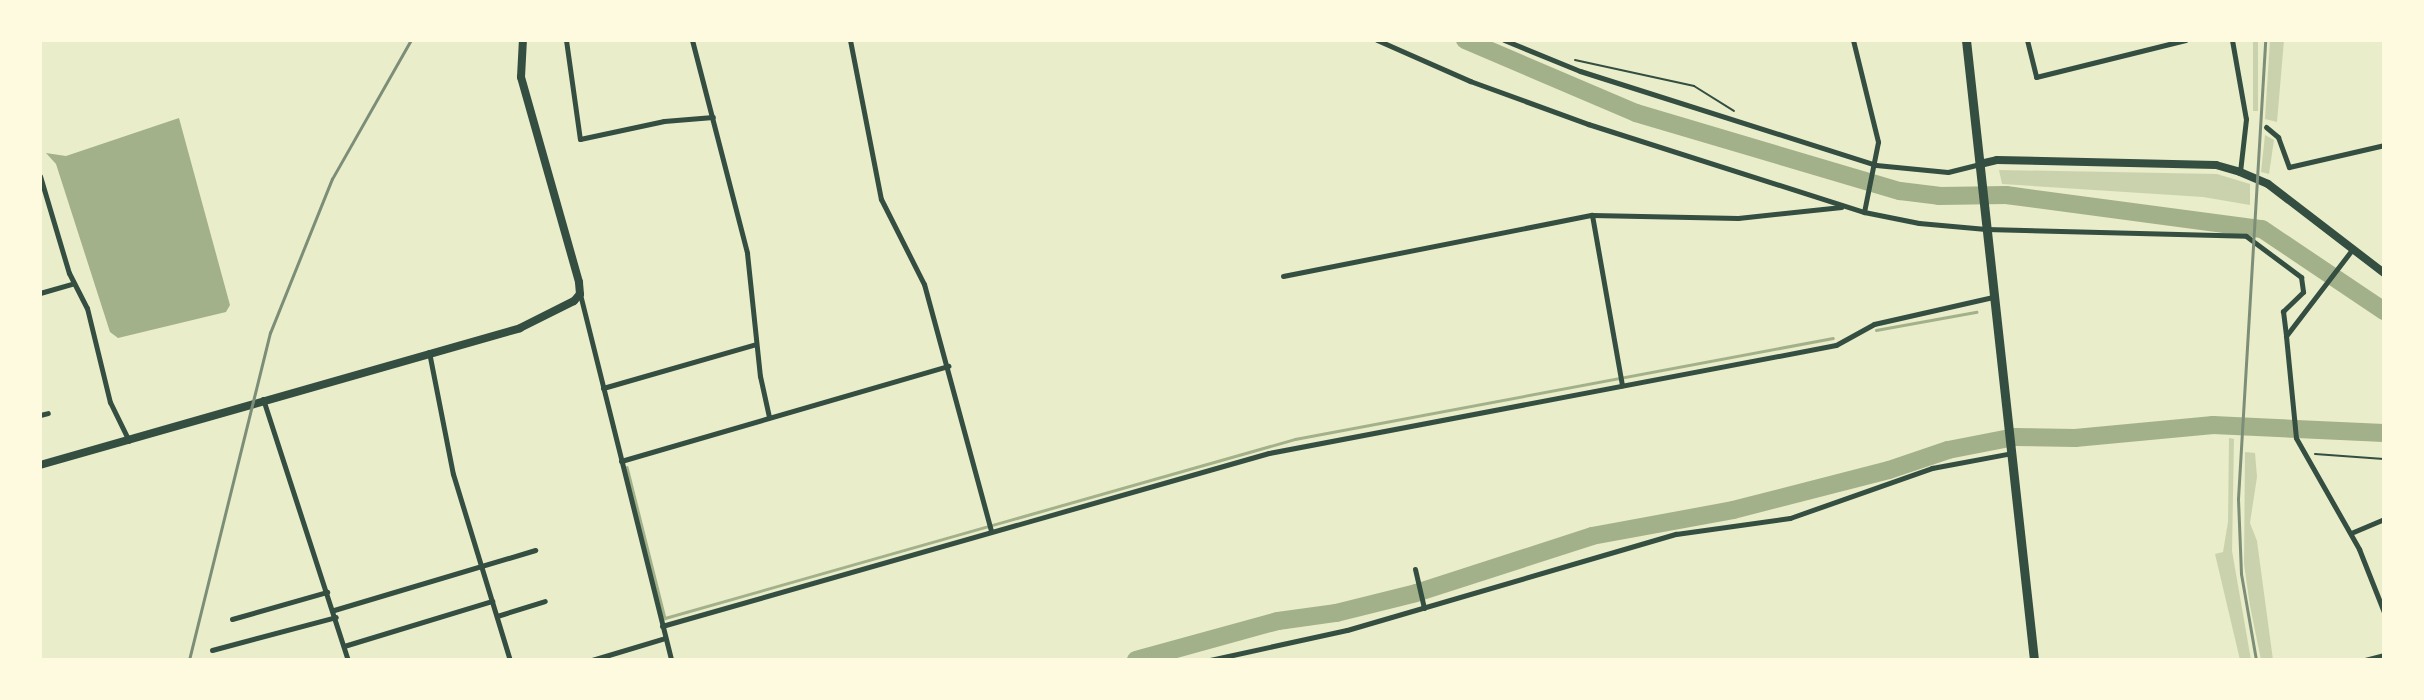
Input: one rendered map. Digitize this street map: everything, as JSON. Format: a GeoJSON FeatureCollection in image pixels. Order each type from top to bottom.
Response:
{"type":"FeatureCollection","features":[{"type":"Feature","properties":{"kind":"highway"},"geometry":{"type":"LineString","coordinates":[[1966,40],[2034,660]]}},
{"type":"Feature","properties":{"kind":"main road"},"geometry":{"type":"LineString","coordinates":[[40,465],[129,441],[263,399],[520,328],[561,310],[580,294],[532,128],[521,77],[523,40]]}},
{"type":"Feature","properties":{"kind":"main road"},"geometry":{"type":"LineString","coordinates":[[1980,164],[1997,160],[2216,165],[2268,184],[2349,254],[2384,273]]}},
{"type":"Feature","properties":{"kind":"street"},"geometry":{"type":"LineString","coordinates":[[566,40],[580,139],[664,121],[713,117]]}},
{"type":"Feature","properties":{"kind":"street"},"geometry":{"type":"LineString","coordinates":[[692,40],[747,253],[756,344],[769,417]]}},
{"type":"Feature","properties":{"kind":"street"},"geometry":{"type":"LineString","coordinates":[[850,40],[881,199],[924,284],[991,531]]}},
{"type":"Feature","properties":{"kind":"street"},"geometry":{"type":"LineString","coordinates":[[1377,40],[1470,81],[1588,124],[1864,212],[1919,223],[2246,236],[2301,277],[2303,292],[2283,311],[2296,438],[2351,533],[2384,612]]}},
{"type":"Feature","properties":{"kind":"street"},"geometry":{"type":"LineString","coordinates":[[1504,40],[1580,71],[1752,123],[1875,167],[1948,172],[1980,164]]}},
{"type":"Feature","properties":{"kind":"street"},"geometry":{"type":"LineString","coordinates":[[1853,40],[1875,117],[1875,167],[1864,212]]}},
{"type":"Feature","properties":{"kind":"street"},"geometry":{"type":"LineString","coordinates":[[2027,40],[2036,77],[2185,40]]}},
{"type":"Feature","properties":{"kind":"street"},"geometry":{"type":"LineString","coordinates":[[2151,40],[2152,48]]}},
{"type":"Feature","properties":{"kind":"street"},"geometry":{"type":"LineString","coordinates":[[2232,40],[2246,119],[2240,172]]}},
{"type":"Feature","properties":{"kind":"street"},"geometry":{"type":"LineString","coordinates":[[2246,119],[2253,122]]}},
{"type":"Feature","properties":{"kind":"street"},"geometry":{"type":"LineString","coordinates":[[2266,127],[2278,137],[2289,167],[2384,145]]}},
{"type":"Feature","properties":{"kind":"street"},"geometry":{"type":"LineString","coordinates":[[40,176],[74,284],[88,308],[110,402],[129,441]]}},
{"type":"Feature","properties":{"kind":"street"},"geometry":{"type":"LineString","coordinates":[[1283,276],[1592,215],[1738,218],[1845,207]]}},
{"type":"Feature","properties":{"kind":"street"},"geometry":{"type":"LineString","coordinates":[[1592,215],[1622,385]]}},
{"type":"Feature","properties":{"kind":"street"},"geometry":{"type":"LineString","coordinates":[[2286,336],[2349,254]]}},
{"type":"Feature","properties":{"kind":"street"},"geometry":{"type":"LineString","coordinates":[[40,293],[74,284]]}},
{"type":"Feature","properties":{"kind":"street"},"geometry":{"type":"LineString","coordinates":[[580,294],[671,660]]}},
{"type":"Feature","properties":{"kind":"street"},"geometry":{"type":"LineString","coordinates":[[662,626],[1269,453],[1836,345],[1874,324],[1993,297]]}},
{"type":"Feature","properties":{"kind":"street"},"geometry":{"type":"LineString","coordinates":[[603,388],[756,344]]}},
{"type":"Feature","properties":{"kind":"street"},"geometry":{"type":"LineString","coordinates":[[429,352],[453,474],[510,660]]}},
{"type":"Feature","properties":{"kind":"street"},"geometry":{"type":"LineString","coordinates":[[621,461],[948,366]]}},
{"type":"Feature","properties":{"kind":"street"},"geometry":{"type":"LineString","coordinates":[[263,399],[348,660]]}},
{"type":"Feature","properties":{"kind":"street"},"geometry":{"type":"LineString","coordinates":[[40,415],[48,414]]}},
{"type":"Feature","properties":{"kind":"street"},"geometry":{"type":"LineString","coordinates":[[1210,660],[1424,608],[1676,534],[1790,518],[1932,468],[2012,451]]}},
{"type":"Feature","properties":{"kind":"street"},"geometry":{"type":"LineString","coordinates":[[2351,533],[2384,519]]}},
{"type":"Feature","properties":{"kind":"street"},"geometry":{"type":"LineString","coordinates":[[212,650],[535,550]]}},
{"type":"Feature","properties":{"kind":"street"},"geometry":{"type":"LineString","coordinates":[[1415,569],[1424,608]]}},
{"type":"Feature","properties":{"kind":"street"},"geometry":{"type":"LineString","coordinates":[[232,619],[327,592]]}},
{"type":"Feature","properties":{"kind":"street"},"geometry":{"type":"LineString","coordinates":[[344,646],[492,601]]}},
{"type":"Feature","properties":{"kind":"street"},"geometry":{"type":"LineString","coordinates":[[497,615],[545,601]]}},
{"type":"Feature","properties":{"kind":"street"},"geometry":{"type":"LineString","coordinates":[[592,660],[665,638]]}},
{"type":"Feature","properties":{"kind":"street"},"geometry":{"type":"LineString","coordinates":[[2365,660],[2384,655]]}},
{"type":"Feature","properties":{"kind":"path"},"geometry":{"type":"LineString","coordinates":[[1566,57],[1603,69],[1694,86],[1752,123]]}},
{"type":"Feature","properties":{"kind":"path"},"geometry":{"type":"LineString","coordinates":[[2307,453],[2384,458]]}},
{"type":"Feature","properties":{"kind":"shaded area"},"geometry":{"type":"Polygon","coordinates":[[[2253,40],[2258,40],[2258,111],[2253,111],[2253,40]]]}},
{"type":"Feature","properties":{"kind":"shaded area"},"geometry":{"type":"Polygon","coordinates":[[[2270,40],[2284,40],[2277,122],[2265,119],[2270,40]]]}},
{"type":"Feature","properties":{"kind":"shaded area"},"geometry":{"type":"Polygon","coordinates":[[[179,118],[230,305],[226,312],[118,338],[110,332],[56,164],[46,153],[66,156],[179,118]]]}},
{"type":"Feature","properties":{"kind":"shaded area"},"geometry":{"type":"Polygon","coordinates":[[[2265,135],[2274,140],[2269,174],[2261,172],[2265,135]]]}},
{"type":"Feature","properties":{"kind":"shaded area"},"geometry":{"type":"Polygon","coordinates":[[[1999,170],[2217,174],[2250,184],[2250,205],[2203,197],[2002,184],[1999,170]]]}},
{"type":"Feature","properties":{"kind":"shaded area"},"geometry":{"type":"Polygon","coordinates":[[[2229,438],[2234,439],[2232,551],[2251,660],[2240,660],[2215,554],[2223,552],[2228,522],[2229,438]]]}},
{"type":"Feature","properties":{"kind":"shaded area"},"geometry":{"type":"Polygon","coordinates":[[[2245,452],[2255,453],[2257,477],[2250,523],[2257,541],[2273,660],[2261,660],[2244,564],[2245,452]]]}},
{"type":"Feature","properties":{"kind":"waterway"},"geometry":{"type":"LineString","coordinates":[[1465,40],[1636,113],[1900,191],[1939,196],[2006,195],[2262,229],[2384,311]]}},
{"type":"Feature","properties":{"kind":"waterway"},"geometry":{"type":"LineString","coordinates":[[1876,330],[1976,312]]}},
{"type":"Feature","properties":{"kind":"waterway"},"geometry":{"type":"LineString","coordinates":[[627,467],[665,618],[1295,439],[1833,338]]}},
{"type":"Feature","properties":{"kind":"waterway"},"geometry":{"type":"LineString","coordinates":[[1136,660],[1278,621],[1336,613],[1416,593],[1592,536],[1733,510],[1889,470],[1948,450],[2015,437],[2075,438],[2213,425],[2384,433]]}},
{"type":"Feature","properties":{"kind":"railway"},"geometry":{"type":"LineString","coordinates":[[189,660],[270,333],[332,179],[411,40]]}},
{"type":"Feature","properties":{"kind":"railway"},"geometry":{"type":"LineString","coordinates":[[2256,660],[2241,574],[2238,499],[2265,40]]}}]}
